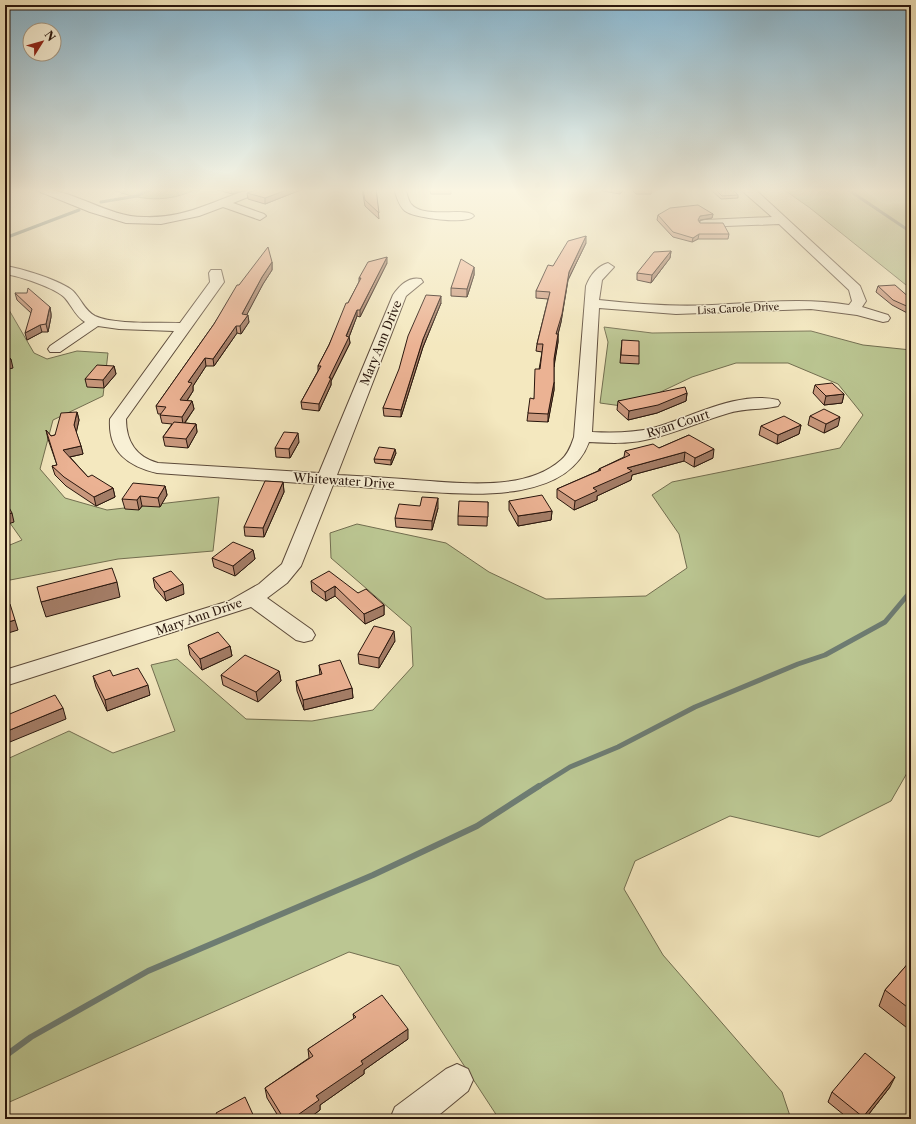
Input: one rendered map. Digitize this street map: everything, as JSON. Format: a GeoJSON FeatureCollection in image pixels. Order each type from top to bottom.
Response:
{"type":"FeatureCollection","features":[{"type":"Feature","properties":{"kind":"street"},"geometry":{"type":"LineString","coordinates":[[804,241],[855,288],[859,301],[854,309]]}},
{"type":"Feature","properties":{"kind":"street","name":"Whitewater Drive"},"geometry":{"type":"LineString","coordinates":[[216,273],[217,282],[118,419],[117,428],[119,436],[126,451],[135,460],[157,468],[472,489],[518,485],[540,479],[570,462],[582,445],[593,286],[596,278],[608,267]]}},
{"type":"Feature","properties":{"kind":"street"},"geometry":{"type":"LineString","coordinates":[[5,270],[21,272],[66,292],[72,296],[85,315],[96,321],[185,327]]}},
{"type":"Feature","properties":{"kind":"street","name":"Mary Ann Drive"},"geometry":{"type":"LineString","coordinates":[[5,678],[211,615],[253,598],[274,584],[292,566],[400,295],[406,288],[416,282]]}},
{"type":"Feature","properties":{"kind":"street","name":"Lisa Carole Drive"},"geometry":{"type":"LineString","coordinates":[[591,303],[672,310],[810,304],[854,309],[883,318]]}},
{"type":"Feature","properties":{"kind":"street"},"geometry":{"type":"LineString","coordinates":[[55,349],[96,321]]}},
{"type":"Feature","properties":{"kind":"street","name":"Ryan Court"},"geometry":{"type":"LineString","coordinates":[[583,437],[609,438],[645,435],[728,407],[758,402],[772,403]]}},
{"type":"Feature","properties":{"kind":"street"},"geometry":{"type":"LineString","coordinates":[[253,598],[304,635]]}},
{"type":"Feature","properties":{"kind":"street"},"geometry":{"type":"LineString","coordinates":[[407,1119],[457,1080]]}},
{"type":"Feature","properties":{"kind":"green space"},"geometry":{"type":"Polygon","coordinates":[[[852,241],[911,241],[911,289],[852,241]]]}},
{"type":"Feature","properties":{"kind":"green space"},"geometry":{"type":"Polygon","coordinates":[[[5,303],[34,353],[47,359],[77,351],[108,353],[103,396],[53,420],[40,469],[65,498],[107,510],[219,497],[213,551],[118,559],[5,581],[5,547],[22,540],[5,516],[5,303]]]}},
{"type":"Feature","properties":{"kind":"green space"},"geometry":{"type":"Polygon","coordinates":[[[604,327],[652,333],[811,331],[863,345],[911,350],[911,766],[891,801],[819,837],[730,816],[635,861],[624,889],[663,955],[782,1092],[791,1119],[499,1119],[399,966],[349,952],[5,1104],[5,760],[69,731],[113,753],[175,731],[151,665],[177,659],[246,719],[312,721],[373,710],[413,666],[411,627],[331,558],[330,533],[357,524],[446,543],[489,572],[546,599],[646,596],[687,568],[679,534],[652,495],[672,482],[840,448],[863,415],[838,384],[788,363],[736,363],[692,377],[629,407],[600,403],[608,342],[604,327]]]}},
{"type":"Feature","properties":{"kind":"building"},"geometry":{"type":"Polygon","coordinates":[[[568,241],[583,241],[569,272],[562,314],[556,334],[558,334],[554,359],[554,382],[548,414],[528,413],[530,398],[534,399],[535,369],[540,369],[543,344],[537,344],[550,292],[536,291],[548,265],[553,266],[568,241]]]}},
{"type":"Feature","properties":{"kind":"building"},"geometry":{"type":"Polygon","coordinates":[[[268,247],[272,262],[242,314],[248,315],[240,326],[236,326],[213,359],[205,358],[188,382],[192,383],[180,400],[192,401],[182,417],[160,415],[166,407],[156,406],[214,324],[237,285],[239,285],[268,247]]]}},
{"type":"Feature","properties":{"kind":"building"},"geometry":{"type":"Polygon","coordinates":[[[671,251],[652,275],[637,273],[654,252],[671,251]]]}},
{"type":"Feature","properties":{"kind":"building"},"geometry":{"type":"Polygon","coordinates":[[[387,257],[360,310],[357,310],[346,336],[349,337],[329,378],[331,378],[319,404],[301,402],[321,366],[318,366],[329,345],[346,303],[348,303],[368,262],[387,257]]]}},
{"type":"Feature","properties":{"kind":"building"},"geometry":{"type":"Polygon","coordinates":[[[461,259],[474,267],[467,289],[451,288],[461,259]]]}},
{"type":"Feature","properties":{"kind":"building"},"geometry":{"type":"Polygon","coordinates":[[[895,285],[911,299],[911,308],[893,300],[878,286],[895,285]]]}},
{"type":"Feature","properties":{"kind":"building"},"geometry":{"type":"Polygon","coordinates":[[[28,288],[50,307],[46,324],[40,325],[25,333],[32,309],[15,293],[27,293],[28,288]]]}},
{"type":"Feature","properties":{"kind":"building"},"geometry":{"type":"Polygon","coordinates":[[[426,295],[441,296],[423,339],[401,410],[383,408],[399,369],[408,336],[426,295]]]}},
{"type":"Feature","properties":{"kind":"building"},"geometry":{"type":"Polygon","coordinates":[[[622,340],[639,341],[639,356],[621,355],[622,340]]]}},
{"type":"Feature","properties":{"kind":"building"},"geometry":{"type":"Polygon","coordinates":[[[5,353],[11,359],[5,361],[5,353]]]}},
{"type":"Feature","properties":{"kind":"building"},"geometry":{"type":"Polygon","coordinates":[[[97,365],[114,366],[103,380],[85,379],[97,365]]]}},
{"type":"Feature","properties":{"kind":"building"},"geometry":{"type":"Polygon","coordinates":[[[832,383],[844,394],[826,396],[815,385],[832,383]]]}},
{"type":"Feature","properties":{"kind":"building"},"geometry":{"type":"Polygon","coordinates":[[[685,387],[687,393],[658,405],[629,411],[618,401],[685,387]]]}},
{"type":"Feature","properties":{"kind":"building"},"geometry":{"type":"Polygon","coordinates":[[[824,409],[840,417],[826,424],[810,416],[824,409]]]}},
{"type":"Feature","properties":{"kind":"building"},"geometry":{"type":"Polygon","coordinates":[[[77,412],[74,425],[81,446],[63,450],[88,477],[92,475],[113,488],[94,497],[64,477],[52,466],[57,465],[46,430],[51,436],[55,435],[61,413],[77,412]]]}},
{"type":"Feature","properties":{"kind":"building"},"geometry":{"type":"Polygon","coordinates":[[[784,416],[801,425],[778,435],[761,426],[784,416]]]}},
{"type":"Feature","properties":{"kind":"building"},"geometry":{"type":"Polygon","coordinates":[[[174,422],[196,424],[186,439],[163,437],[174,422]]]}},
{"type":"Feature","properties":{"kind":"building"},"geometry":{"type":"Polygon","coordinates":[[[284,432],[298,433],[289,449],[275,448],[284,432]]]}},
{"type":"Feature","properties":{"kind":"building"},"geometry":{"type":"Polygon","coordinates":[[[689,435],[714,449],[695,458],[685,452],[627,468],[632,471],[593,488],[597,491],[575,501],[557,489],[601,470],[599,469],[630,455],[625,451],[653,444],[659,448],[689,435]]]}},
{"type":"Feature","properties":{"kind":"building"},"geometry":{"type":"Polygon","coordinates":[[[379,447],[395,449],[391,460],[374,459],[379,447]]]}},
{"type":"Feature","properties":{"kind":"building"},"geometry":{"type":"Polygon","coordinates":[[[265,481],[283,482],[263,528],[244,527],[265,481]]]}},
{"type":"Feature","properties":{"kind":"building"},"geometry":{"type":"Polygon","coordinates":[[[133,483],[165,486],[158,498],[140,496],[137,500],[122,499],[133,483]]]}},
{"type":"Feature","properties":{"kind":"building"},"geometry":{"type":"Polygon","coordinates":[[[542,495],[552,511],[518,516],[509,501],[542,495]]]}},
{"type":"Feature","properties":{"kind":"building"},"geometry":{"type":"Polygon","coordinates":[[[422,497],[438,498],[432,521],[395,518],[399,504],[420,506],[422,497]]]}},
{"type":"Feature","properties":{"kind":"building"},"geometry":{"type":"Polygon","coordinates":[[[459,501],[488,502],[488,517],[458,516],[459,501]]]}},
{"type":"Feature","properties":{"kind":"building"},"geometry":{"type":"Polygon","coordinates":[[[6,502],[12,513],[5,515],[6,502]]]}},
{"type":"Feature","properties":{"kind":"building"},"geometry":{"type":"Polygon","coordinates":[[[233,542],[253,550],[233,566],[212,558],[233,542]]]}},
{"type":"Feature","properties":{"kind":"building"},"geometry":{"type":"Polygon","coordinates":[[[112,568],[117,582],[41,602],[37,587],[112,568]]]}},
{"type":"Feature","properties":{"kind":"building"},"geometry":{"type":"Polygon","coordinates":[[[171,571],[183,584],[164,592],[153,578],[171,571]]]}},
{"type":"Feature","properties":{"kind":"building"},"geometry":{"type":"Polygon","coordinates":[[[329,571],[358,593],[366,589],[384,605],[364,614],[335,586],[325,592],[311,581],[329,571]]]}},
{"type":"Feature","properties":{"kind":"building"},"geometry":{"type":"Polygon","coordinates":[[[10,604],[15,620],[5,623],[5,606],[10,604]]]}},
{"type":"Feature","properties":{"kind":"building"},"geometry":{"type":"Polygon","coordinates":[[[374,626],[394,631],[379,658],[358,654],[374,626]]]}},
{"type":"Feature","properties":{"kind":"building"},"geometry":{"type":"Polygon","coordinates":[[[218,632],[230,646],[200,659],[188,645],[218,632]]]}},
{"type":"Feature","properties":{"kind":"building"},"geometry":{"type":"Polygon","coordinates":[[[245,655],[279,671],[256,692],[221,675],[245,655]]]}},
{"type":"Feature","properties":{"kind":"building"},"geometry":{"type":"Polygon","coordinates":[[[340,660],[352,688],[303,700],[296,681],[322,674],[319,665],[340,660]]]}},
{"type":"Feature","properties":{"kind":"building"},"geometry":{"type":"Polygon","coordinates":[[[138,668],[148,685],[105,700],[93,676],[110,670],[113,676],[138,668]]]}},
{"type":"Feature","properties":{"kind":"building"},"geometry":{"type":"Polygon","coordinates":[[[55,695],[63,708],[5,732],[5,716],[55,695]]]}},
{"type":"Feature","properties":{"kind":"building"},"geometry":{"type":"Polygon","coordinates":[[[911,960],[911,1010],[885,990],[911,960]]]}},
{"type":"Feature","properties":{"kind":"building"},"geometry":{"type":"Polygon","coordinates":[[[382,995],[408,1029],[361,1061],[363,1064],[316,1096],[319,1100],[292,1119],[284,1119],[265,1088],[313,1056],[308,1049],[356,1017],[353,1014],[382,995]]]}},
{"type":"Feature","properties":{"kind":"building"},"geometry":{"type":"Polygon","coordinates":[[[865,1053],[895,1077],[863,1117],[832,1092],[865,1053]]]}},
{"type":"Feature","properties":{"kind":"building"},"geometry":{"type":"Polygon","coordinates":[[[245,1097],[255,1119],[219,1119],[216,1113],[245,1097]]]}},
{"type":"Feature","properties":{"kind":"waterway"},"geometry":{"type":"LineString","coordinates":[[538,787],[570,767],[618,747],[695,707],[798,664],[825,655],[885,622],[911,591]]}},
{"type":"Feature","properties":{"kind":"waterway"},"geometry":{"type":"LineString","coordinates":[[5,1056],[31,1037],[148,971],[373,875],[477,826],[539,786]]}}]}
